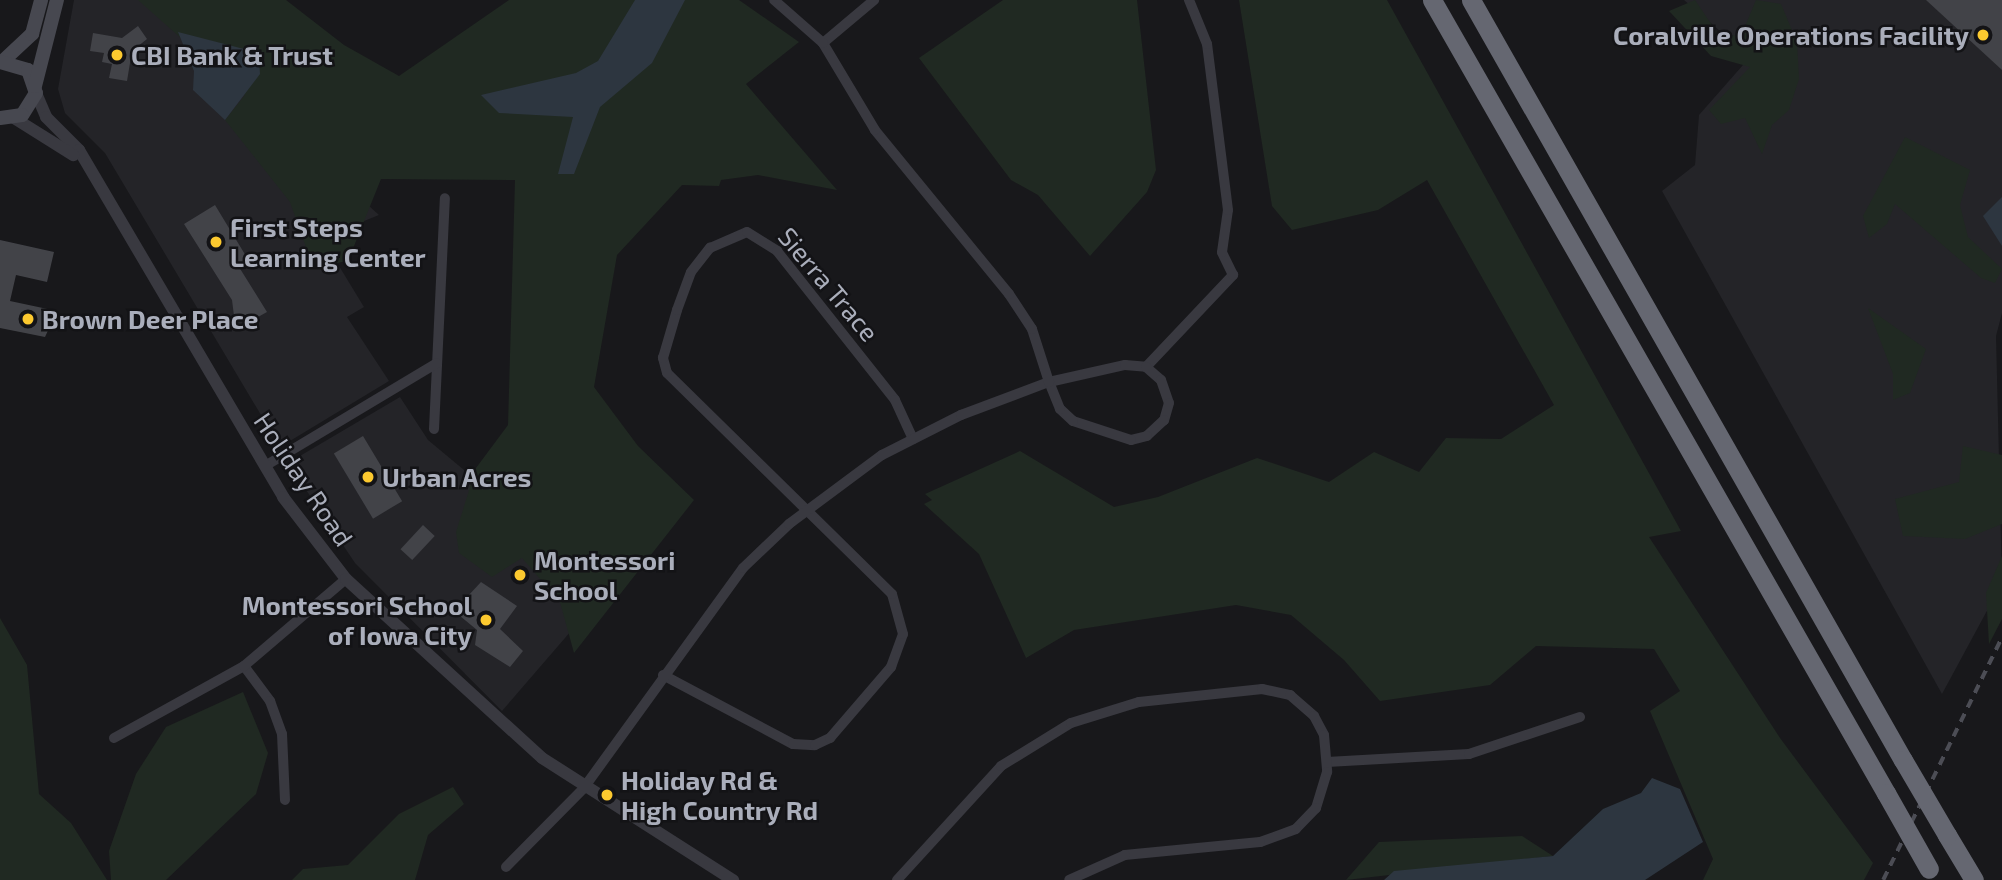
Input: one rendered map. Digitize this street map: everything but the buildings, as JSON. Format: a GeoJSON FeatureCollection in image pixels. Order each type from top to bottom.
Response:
{"type":"FeatureCollection","features":[{"type":"Feature","properties":{"kind":"highway"},"geometry":{"type":"LineString","coordinates":[[1432,0],[1932,875]]}},
{"type":"Feature","properties":{"kind":"highway"},"geometry":{"type":"LineString","coordinates":[[1471,0],[1903,760],[1975,880]]}},
{"type":"Feature","properties":{"kind":"main road"},"geometry":{"type":"LineString","coordinates":[[1,62],[32,34],[41,0]]}},
{"type":"Feature","properties":{"kind":"main road"},"geometry":{"type":"LineString","coordinates":[[5,119],[29,109],[57,0]]}},
{"type":"Feature","properties":{"kind":"main road"},"geometry":{"type":"LineString","coordinates":[[1,62],[20,65],[36,90]]}},
{"type":"Feature","properties":{"kind":"street"},"geometry":{"type":"LineString","coordinates":[[506,867],[583,789],[743,568],[806,510],[913,439],[1049,382],[1125,365],[1146,368],[1161,380],[1169,403],[1164,420],[1147,436],[1131,440],[1073,421],[1049,382],[1032,329],[875,130],[823,43],[774,0]]}},
{"type":"Feature","properties":{"kind":"street"},"geometry":{"type":"LineString","coordinates":[[823,43],[874,0]]}},
{"type":"Feature","properties":{"kind":"street"},"geometry":{"type":"LineString","coordinates":[[1146,368],[1233,275],[1222,251],[1228,210],[1207,44],[1189,0]]}},
{"type":"Feature","properties":{"kind":"street","name":"Holiday Road"},"geometry":{"type":"LineString","coordinates":[[36,90],[46,117],[82,159],[265,466],[346,579],[496,719],[583,789],[733,880]]}},
{"type":"Feature","properties":{"kind":"street","name":"Holiday Road"},"geometry":{"type":"LineString","coordinates":[[5,119],[82,159]]}},
{"type":"Feature","properties":{"kind":"street"},"geometry":{"type":"LineString","coordinates":[[434,429],[445,198]]}},
{"type":"Feature","properties":{"kind":"street","name":"Sierra Trace"},"geometry":{"type":"LineString","coordinates":[[806,510],[667,373],[663,358],[691,272],[718,242],[747,232],[777,251],[895,400],[913,439]]}},
{"type":"Feature","properties":{"kind":"street"},"geometry":{"type":"LineString","coordinates":[[265,466],[437,363]]}},
{"type":"Feature","properties":{"kind":"street"},"geometry":{"type":"LineString","coordinates":[[663,675],[793,744],[805,747],[830,738],[891,667],[902,620],[892,594],[806,510]]}},
{"type":"Feature","properties":{"kind":"street"},"geometry":{"type":"LineString","coordinates":[[114,738],[244,666],[346,579]]}},
{"type":"Feature","properties":{"kind":"street"},"geometry":{"type":"LineString","coordinates":[[244,666],[270,701],[282,734],[285,800]]}},
{"type":"Feature","properties":{"kind":"street"},"geometry":{"type":"LineString","coordinates":[[897,880],[1001,766],[1104,711],[1187,695],[1283,692],[1314,716],[1327,762],[1316,808],[1283,836],[1125,855],[1069,880]]}},
{"type":"Feature","properties":{"kind":"street"},"geometry":{"type":"LineString","coordinates":[[1327,762],[1469,754],[1580,717]]}},
{"type":"Feature","properties":{"kind":"shaded area"},"geometry":{"type":"Polygon","coordinates":[[[74,0],[140,0],[379,215],[322,238],[364,307],[347,317],[389,381],[280,447],[105,153],[65,113],[58,89],[74,0]]]}},
{"type":"Feature","properties":{"kind":"shaded area"},"geometry":{"type":"Polygon","coordinates":[[[138,0],[286,0],[344,45],[399,76],[509,0],[739,0],[799,42],[746,84],[837,190],[758,175],[721,180],[719,186],[682,185],[617,255],[594,387],[638,446],[694,500],[574,653],[560,602],[522,558],[492,577],[459,553],[456,532],[476,468],[508,425],[515,180],[381,179],[348,261],[313,267],[290,202],[225,120],[245,95],[138,0]]]}},
{"type":"Feature","properties":{"kind":"shaded area"},"geometry":{"type":"Polygon","coordinates":[[[635,0],[685,0],[652,63],[600,107],[574,174],[558,174],[573,117],[499,113],[481,95],[576,73],[598,61],[635,0]]]}},
{"type":"Feature","properties":{"kind":"shaded area"},"geometry":{"type":"Polygon","coordinates":[[[1003,0],[1137,0],[1156,170],[1147,192],[1090,256],[1038,195],[1011,180],[919,58],[1003,0]]]}},
{"type":"Feature","properties":{"kind":"shaded area"},"geometry":{"type":"Polygon","coordinates":[[[1239,0],[1387,0],[1681,531],[1649,537],[1780,738],[1873,863],[1864,880],[1703,880],[1713,859],[1650,711],[1680,691],[1654,649],[1536,646],[1490,685],[1380,701],[1344,660],[1291,615],[1236,605],[1074,630],[1026,658],[979,554],[924,504],[932,500],[925,494],[1020,451],[1114,507],[1158,497],[1257,458],[1329,482],[1374,452],[1419,472],[1446,438],[1501,439],[1554,405],[1427,180],[1378,210],[1292,230],[1272,206],[1239,0]]]}},
{"type":"Feature","properties":{"kind":"shaded area"},"geometry":{"type":"Polygon","coordinates":[[[1684,0],[2002,0],[2002,313],[1996,336],[2002,583],[1942,694],[1662,191],[1695,165],[1699,115],[1750,57],[1684,0]]]}},
{"type":"Feature","properties":{"kind":"shaded area"},"geometry":{"type":"Polygon","coordinates":[[[1695,0],[1718,34],[1741,36],[1756,0],[1781,4],[1797,42],[1799,79],[1789,110],[1772,125],[1762,154],[1745,118],[1721,124],[1709,110],[1750,67],[1711,56],[1669,11],[1695,0]]]}},
{"type":"Feature","properties":{"kind":"shaded area"},"geometry":{"type":"Polygon","coordinates":[[[178,32],[244,49],[259,59],[260,74],[225,120],[193,90],[194,71],[178,32]]]}},
{"type":"Feature","properties":{"kind":"shaded area"},"geometry":{"type":"Polygon","coordinates":[[[1905,137],[1970,170],[1960,205],[1968,237],[2002,269],[1995,283],[1981,278],[1895,204],[1887,224],[1869,238],[1863,216],[1905,137]]]}},
{"type":"Feature","properties":{"kind":"shaded area"},"geometry":{"type":"Polygon","coordinates":[[[2002,197],[2002,246],[1983,216],[2002,197]]]}},
{"type":"Feature","properties":{"kind":"shaded area"},"geometry":{"type":"Polygon","coordinates":[[[1868,308],[1926,349],[1910,393],[1893,400],[1893,374],[1868,308]]]}},
{"type":"Feature","properties":{"kind":"shaded area"},"geometry":{"type":"Polygon","coordinates":[[[400,397],[428,440],[494,495],[641,550],[502,711],[355,563],[288,463],[400,397]]]}},
{"type":"Feature","properties":{"kind":"shaded area"},"geometry":{"type":"Polygon","coordinates":[[[1963,446],[2002,455],[2002,524],[1965,539],[1903,536],[1895,499],[1959,482],[1963,446]]]}},
{"type":"Feature","properties":{"kind":"shaded area"},"geometry":{"type":"Polygon","coordinates":[[[2002,556],[2002,619],[1989,644],[1986,593],[2002,556]]]}},
{"type":"Feature","properties":{"kind":"shaded area"},"geometry":{"type":"Polygon","coordinates":[[[0,618],[27,665],[39,794],[71,823],[107,880],[0,880],[0,618]]]}},
{"type":"Feature","properties":{"kind":"shaded area"},"geometry":{"type":"Polygon","coordinates":[[[243,692],[268,753],[256,794],[166,880],[111,880],[109,851],[136,774],[166,727],[243,692]]]}},
{"type":"Feature","properties":{"kind":"shaded area"},"geometry":{"type":"Polygon","coordinates":[[[1652,778],[1680,789],[1703,842],[1645,880],[1384,880],[1394,871],[1553,856],[1603,809],[1641,793],[1652,778]]]}},
{"type":"Feature","properties":{"kind":"shaded area"},"geometry":{"type":"Polygon","coordinates":[[[453,787],[464,804],[428,835],[415,880],[292,880],[303,869],[348,865],[399,814],[453,787]]]}},
{"type":"Feature","properties":{"kind":"shaded area"},"geometry":{"type":"Polygon","coordinates":[[[1522,836],[1553,856],[1346,880],[1379,842],[1522,836]]]}},
{"type":"Feature","properties":{"kind":"railway"},"geometry":{"type":"LineString","coordinates":[[1883,880],[2002,637]]}},
{"type":"Feature","properties":{"kind":"place","name":"Coralville Operations Facility"},"geometry":{"type":"Point","coordinates":[1983,35]}},
{"type":"Feature","properties":{"kind":"place","name":"CBI Bank & Trust"},"geometry":{"type":"Point","coordinates":[117,55]}},
{"type":"Feature","properties":{"kind":"place","name":"First Steps Learning Center"},"geometry":{"type":"Point","coordinates":[216,242]}},
{"type":"Feature","properties":{"kind":"place","name":"Brown Deer Place"},"geometry":{"type":"Point","coordinates":[28,319]}},
{"type":"Feature","properties":{"kind":"place","name":"Urban Acres"},"geometry":{"type":"Point","coordinates":[368,477]}},
{"type":"Feature","properties":{"kind":"place","name":"Montessori School"},"geometry":{"type":"Point","coordinates":[520,575]}},
{"type":"Feature","properties":{"kind":"place","name":"Montessori School of Iowa City"},"geometry":{"type":"Point","coordinates":[486,620]}},
{"type":"Feature","properties":{"kind":"place","name":"Holiday Rd & High Country Rd"},"geometry":{"type":"Point","coordinates":[607,795]}}]}
